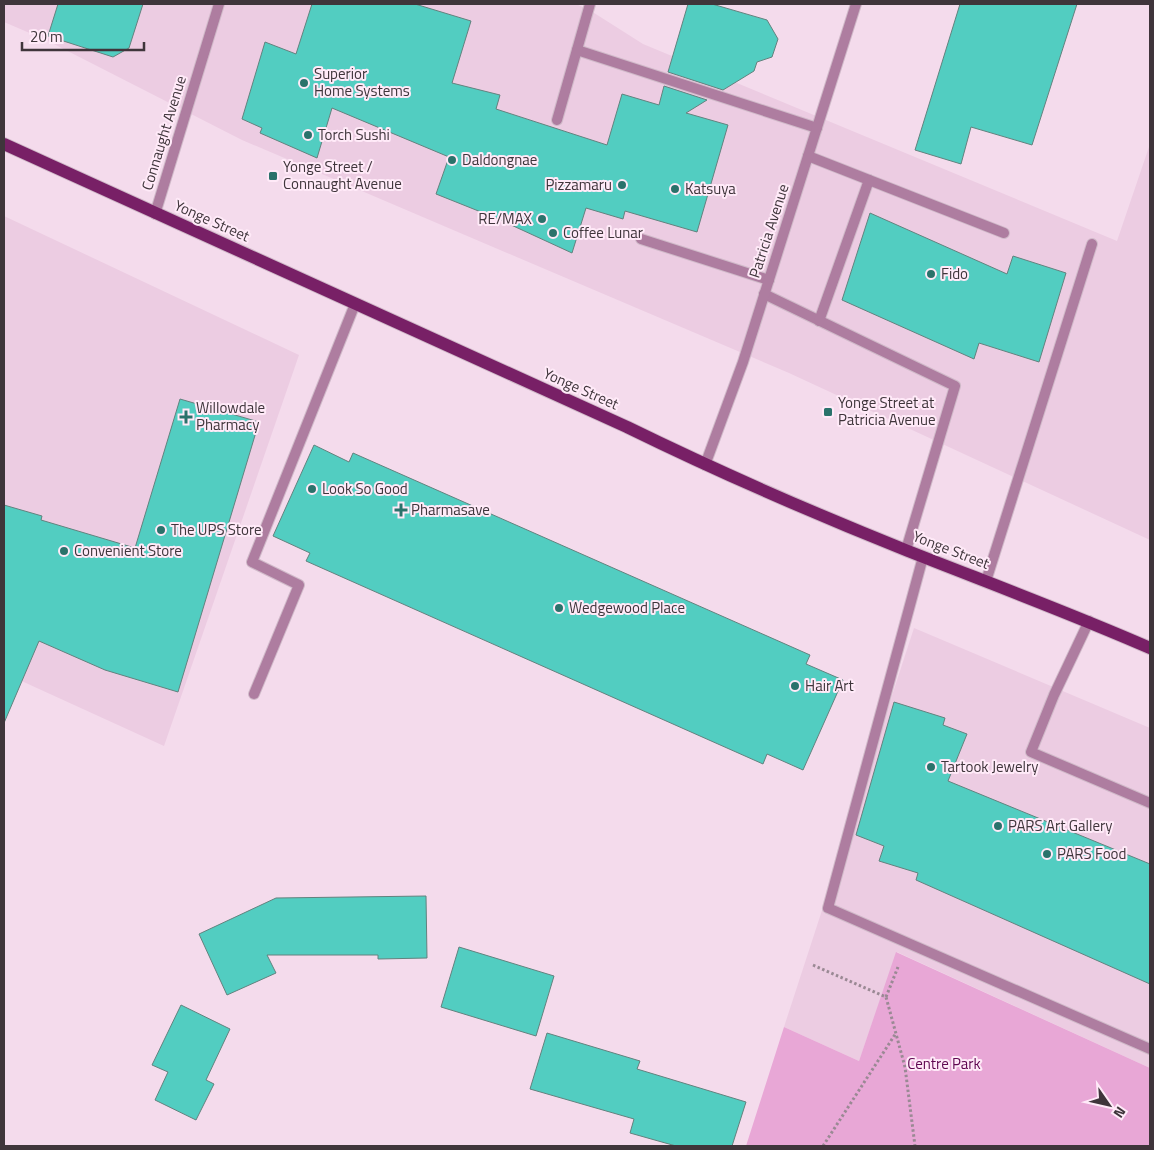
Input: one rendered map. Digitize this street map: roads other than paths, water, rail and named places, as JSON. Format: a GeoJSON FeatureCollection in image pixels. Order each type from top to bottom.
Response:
{"type":"FeatureCollection","features":[{"type":"Feature","properties":{"kind":"main road","name":"Yonge Street"},"geometry":{"type":"LineString","coordinates":[[4,144],[627,427],[705,466],[923,557],[1150,648]]}},
{"type":"Feature","properties":{"kind":"street","name":"Connaught Avenue"},"geometry":{"type":"LineString","coordinates":[[155,214],[219,4]]}},
{"type":"Feature","properties":{"kind":"street"},"geometry":{"type":"LineString","coordinates":[[557,120],[590,4]]}},
{"type":"Feature","properties":{"kind":"street","name":"Patricia Avenue"},"geometry":{"type":"LineString","coordinates":[[705,466],[743,362],[856,4]]}},
{"type":"Feature","properties":{"kind":"street"},"geometry":{"type":"LineString","coordinates":[[577,50],[817,128]]}},
{"type":"Feature","properties":{"kind":"street"},"geometry":{"type":"LineString","coordinates":[[808,156],[1004,233]]}},
{"type":"Feature","properties":{"kind":"street"},"geometry":{"type":"LineString","coordinates":[[820,321],[869,180]]}},
{"type":"Feature","properties":{"kind":"street"},"geometry":{"type":"LineString","coordinates":[[641,239],[769,280]]}},
{"type":"Feature","properties":{"kind":"street"},"geometry":{"type":"LineString","coordinates":[[986,581],[1092,244]]}},
{"type":"Feature","properties":{"kind":"street"},"geometry":{"type":"LineString","coordinates":[[764,294],[955,386],[906,550]]}},
{"type":"Feature","properties":{"kind":"street"},"geometry":{"type":"LineString","coordinates":[[254,694],[299,585],[252,562],[355,304]]}},
{"type":"Feature","properties":{"kind":"street"},"geometry":{"type":"LineString","coordinates":[[923,557],[828,908],[1150,1048]]}},
{"type":"Feature","properties":{"kind":"street"},"geometry":{"type":"LineString","coordinates":[[1089,622],[1054,695],[1031,752],[1150,804]]}},
{"type":"Feature","properties":{"kind":"place","name":"Superior Home Systems"},"geometry":{"type":"Point","coordinates":[304,83]}},
{"type":"Feature","properties":{"kind":"place","name":"Torch Sushi"},"geometry":{"type":"Point","coordinates":[308,135]}},
{"type":"Feature","properties":{"kind":"place","name":"Daldongnae"},"geometry":{"type":"Point","coordinates":[452,160]}},
{"type":"Feature","properties":{"kind":"place","name":"Yonge Street / Connaught Avenue"},"geometry":{"type":"Point","coordinates":[273,176]}},
{"type":"Feature","properties":{"kind":"place","name":"Pizzamaru"},"geometry":{"type":"Point","coordinates":[622,185]}},
{"type":"Feature","properties":{"kind":"place","name":"Katsuya"},"geometry":{"type":"Point","coordinates":[675,189]}},
{"type":"Feature","properties":{"kind":"place","name":"RE/MAX"},"geometry":{"type":"Point","coordinates":[542,219]}},
{"type":"Feature","properties":{"kind":"place","name":"Coffee Lunar"},"geometry":{"type":"Point","coordinates":[553,233]}},
{"type":"Feature","properties":{"kind":"place","name":"Fido"},"geometry":{"type":"Point","coordinates":[931,274]}},
{"type":"Feature","properties":{"kind":"place","name":"Yonge Street at Patricia Avenue"},"geometry":{"type":"Point","coordinates":[828,412]}},
{"type":"Feature","properties":{"kind":"place","name":"Willowdale Pharmacy"},"geometry":{"type":"Point","coordinates":[186,417]}},
{"type":"Feature","properties":{"kind":"place","name":"Look So Good"},"geometry":{"type":"Point","coordinates":[312,489]}},
{"type":"Feature","properties":{"kind":"place","name":"Pharmasave"},"geometry":{"type":"Point","coordinates":[401,510]}},
{"type":"Feature","properties":{"kind":"place","name":"The UPS Store"},"geometry":{"type":"Point","coordinates":[161,530]}},
{"type":"Feature","properties":{"kind":"place","name":"Convenient Store"},"geometry":{"type":"Point","coordinates":[64,551]}},
{"type":"Feature","properties":{"kind":"place","name":"Wedgewood Place"},"geometry":{"type":"Point","coordinates":[559,608]}},
{"type":"Feature","properties":{"kind":"place","name":"Hair Art"},"geometry":{"type":"Point","coordinates":[795,686]}},
{"type":"Feature","properties":{"kind":"place","name":"Tartook Jewelry"},"geometry":{"type":"Point","coordinates":[931,767]}},
{"type":"Feature","properties":{"kind":"place","name":"PARS Art Gallery"},"geometry":{"type":"Point","coordinates":[998,826]}},
{"type":"Feature","properties":{"kind":"place","name":"PARS Food"},"geometry":{"type":"Point","coordinates":[1047,854]}},
{"type":"Feature","properties":{"kind":"park label","name":"Centre Park"},"geometry":{"type":"Point","coordinates":[944,1064]}}]}
